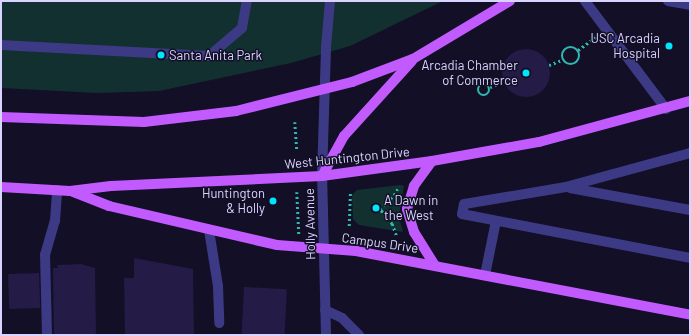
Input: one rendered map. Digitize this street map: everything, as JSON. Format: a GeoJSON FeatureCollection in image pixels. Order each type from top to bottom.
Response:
{"type":"FeatureCollection","features":[{"type":"Feature","properties":{"kind":"main road"},"geometry":{"type":"LineString","coordinates":[[1,117],[106,122],[173,120],[236,110],[358,80],[413,59],[510,1]]}},
{"type":"Feature","properties":{"kind":"main road"},"geometry":{"type":"LineString","coordinates":[[322,176],[344,136],[413,59]]}},
{"type":"Feature","properties":{"kind":"main road","name":"West Huntington Drive"},"geometry":{"type":"LineString","coordinates":[[1,187],[70,190],[111,186],[322,176],[432,161],[560,138],[690,102]]}},
{"type":"Feature","properties":{"kind":"main road"},"geometry":{"type":"LineString","coordinates":[[432,161],[414,186],[407,209],[414,232],[435,265]]}},
{"type":"Feature","properties":{"kind":"main road","name":"Campus Drive"},"geometry":{"type":"LineString","coordinates":[[70,190],[109,206],[277,245],[323,250],[356,251],[690,315]]}},
{"type":"Feature","properties":{"kind":"street"},"geometry":{"type":"LineString","coordinates":[[1,45],[209,56],[242,28],[247,1]]}},
{"type":"Feature","properties":{"kind":"street","name":"Holly Avenue"},"geometry":{"type":"LineString","coordinates":[[326,335],[322,176],[330,1]]}},
{"type":"Feature","properties":{"kind":"street"},"geometry":{"type":"LineString","coordinates":[[584,1],[666,109]]}},
{"type":"Feature","properties":{"kind":"street"},"geometry":{"type":"LineString","coordinates":[[668,1],[690,5]]}},
{"type":"Feature","properties":{"kind":"street"},"geometry":{"type":"LineString","coordinates":[[690,153],[566,187],[464,204],[462,214],[690,258]]}},
{"type":"Feature","properties":{"kind":"street"},"geometry":{"type":"LineString","coordinates":[[566,187],[690,210]]}},
{"type":"Feature","properties":{"kind":"street"},"geometry":{"type":"LineString","coordinates":[[47,335],[45,255],[55,221],[57,190]]}},
{"type":"Feature","properties":{"kind":"street"},"geometry":{"type":"LineString","coordinates":[[485,275],[496,221]]}},
{"type":"Feature","properties":{"kind":"street"},"geometry":{"type":"LineString","coordinates":[[209,230],[218,286],[219,323]]}},
{"type":"Feature","properties":{"kind":"street"},"geometry":{"type":"LineString","coordinates":[[326,310],[342,318],[359,335]]}},
{"type":"Feature","properties":{"kind":"path"},"geometry":{"type":"LineString","coordinates":[[578,50],[606,30]]}},
{"type":"Feature","properties":{"kind":"path"},"geometry":{"type":"LineString","coordinates":[[573,47],[578,50],[580,56],[576,64],[567,64],[562,60],[561,54],[567,48],[573,47]]}},
{"type":"Feature","properties":{"kind":"path"},"geometry":{"type":"LineString","coordinates":[[549,65],[562,60]]}},
{"type":"Feature","properties":{"kind":"path"},"geometry":{"type":"LineString","coordinates":[[490,87],[485,83],[481,84],[478,87],[478,93],[486,96],[490,87],[503,82]]}},
{"type":"Feature","properties":{"kind":"path"},"geometry":{"type":"LineString","coordinates":[[296,122],[298,151]]}},
{"type":"Feature","properties":{"kind":"path"},"geometry":{"type":"LineString","coordinates":[[396,235],[392,224],[380,209],[394,195],[400,184]]}},
{"type":"Feature","properties":{"kind":"path"},"geometry":{"type":"LineString","coordinates":[[349,226],[350,191]]}},
{"type":"Feature","properties":{"kind":"path"},"geometry":{"type":"LineString","coordinates":[[298,192],[298,241]]}},
{"type":"Feature","properties":{"kind":"green space","name":"Santa Anita Park"},"geometry":{"type":"Polygon","coordinates":[[[1,1],[443,1],[350,46],[291,63],[159,91],[97,93],[1,88],[1,1]]]}},
{"type":"Feature","properties":{"kind":"green space"},"geometry":{"type":"Polygon","coordinates":[[[400,185],[404,186],[399,217],[403,232],[359,225],[353,219],[352,195],[357,190],[400,185]]]}},
{"type":"Feature","properties":{"kind":"building","name":"Arcadia Chamber of Commerce"},"geometry":{"type":"Polygon","coordinates":[[[521,49],[531,49],[540,53],[546,59],[549,64],[549,82],[540,93],[531,97],[521,97],[512,93],[506,87],[502,78],[502,68],[506,59],[512,53],[521,49]]]}},
{"type":"Feature","properties":{"kind":"building"},"geometry":{"type":"Polygon","coordinates":[[[134,258],[193,269],[194,335],[125,335],[124,278],[134,278],[134,258]]]}},
{"type":"Feature","properties":{"kind":"building"},"geometry":{"type":"Polygon","coordinates":[[[81,264],[95,268],[96,335],[54,335],[53,268],[58,268],[57,265],[81,264]]]}},
{"type":"Feature","properties":{"kind":"building"},"geometry":{"type":"Polygon","coordinates":[[[39,273],[40,308],[9,309],[8,274],[39,273]]]}},
{"type":"Feature","properties":{"kind":"building"},"geometry":{"type":"Polygon","coordinates":[[[244,287],[287,289],[285,335],[241,335],[244,287]]]}},
{"type":"Feature","properties":{"kind":"place","name":"USC Arcadia Hospital"},"geometry":{"type":"Point","coordinates":[669,46]}},
{"type":"Feature","properties":{"kind":"place","name":"Santa Anita Park"},"geometry":{"type":"Point","coordinates":[161,55]}},
{"type":"Feature","properties":{"kind":"place","name":"Arcadia Chamber of Commerce"},"geometry":{"type":"Point","coordinates":[526,73]}},
{"type":"Feature","properties":{"kind":"place","name":"Huntington & Holly"},"geometry":{"type":"Point","coordinates":[273,201]}},
{"type":"Feature","properties":{"kind":"place","name":"A Dawn in the West"},"geometry":{"type":"Point","coordinates":[376,208]}}]}
